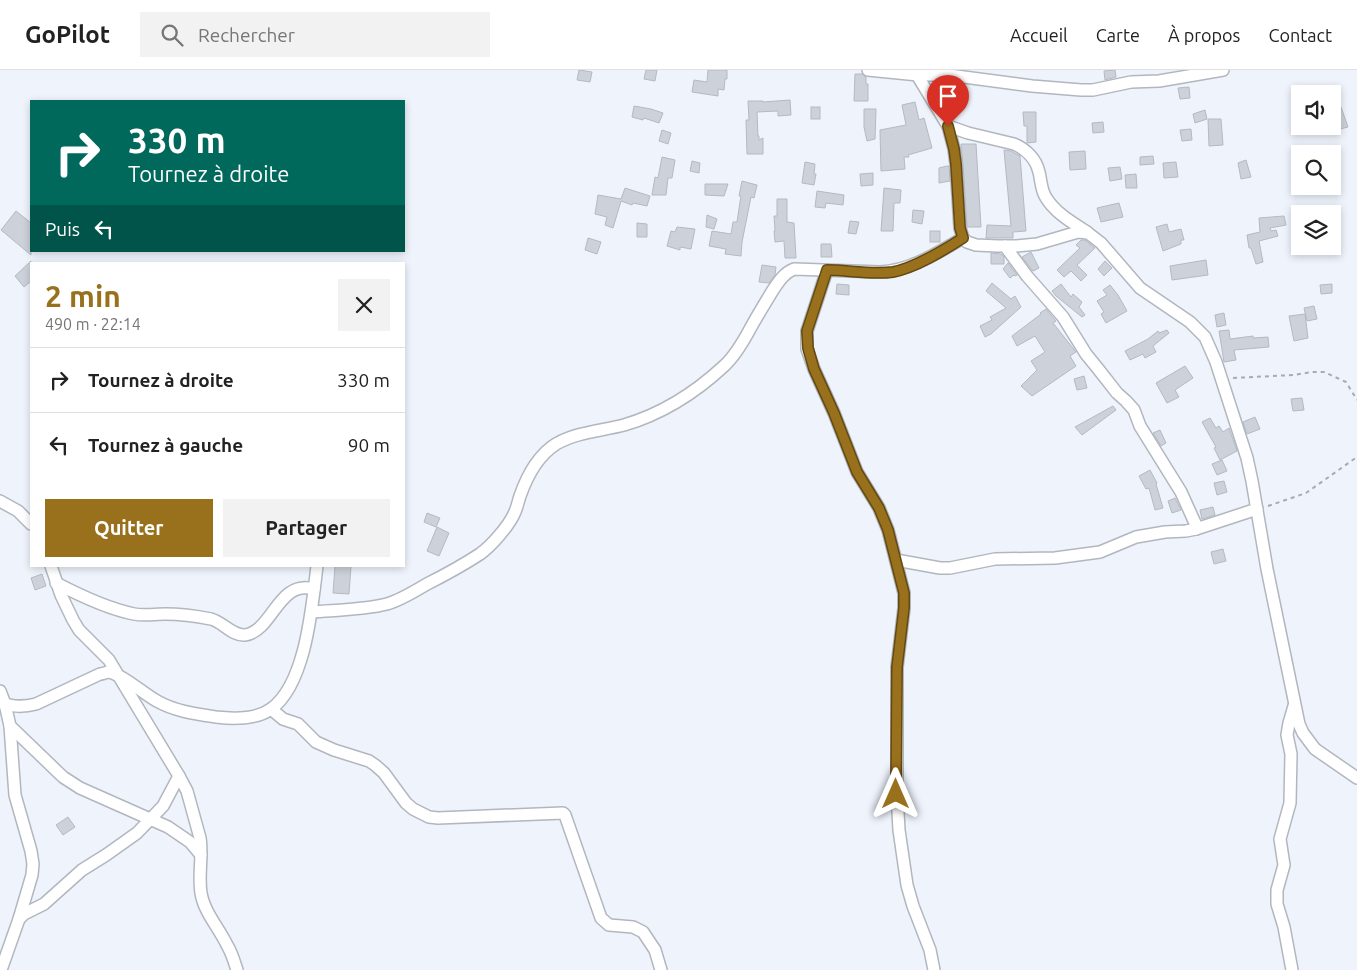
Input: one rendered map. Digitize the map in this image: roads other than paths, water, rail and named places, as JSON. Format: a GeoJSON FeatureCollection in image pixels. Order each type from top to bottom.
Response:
{"type":"FeatureCollection","features":[{"type":"Feature","properties":{"kind":"street"},"geometry":{"type":"LineString","coordinates":[[868,70],[949,75],[1032,86],[1093,90],[1131,82],[1160,81],[1223,70]]}},
{"type":"Feature","properties":{"kind":"street"},"geometry":{"type":"LineString","coordinates":[[916,73],[948,126],[956,164],[960,228],[963,238],[967,242],[976,245],[1005,246],[1037,244],[1078,232],[1088,233]]}},
{"type":"Feature","properties":{"kind":"street"},"geometry":{"type":"LineString","coordinates":[[948,126],[1020,146],[1036,163],[1044,194],[1052,205],[1063,216],[1088,233],[1100,244],[1140,288],[1190,322],[1205,337],[1216,362],[1247,458],[1294,704],[1303,733],[1315,749],[1357,778]]}},
{"type":"Feature","properties":{"kind":"street"},"geometry":{"type":"LineString","coordinates":[[312,612],[388,604],[404,597],[481,553],[506,526],[514,514],[527,479],[535,464],[544,454],[555,445],[569,438],[586,432],[606,430],[643,419],[702,386],[727,364],[740,346],[768,298],[783,276],[788,272],[794,269],[892,272],[905,269],[963,238]]}},
{"type":"Feature","properties":{"kind":"street"},"geometry":{"type":"LineString","coordinates":[[1005,246],[1027,276],[1063,317],[1086,354],[1117,393],[1134,410],[1140,426],[1181,492],[1196,529]]}},
{"type":"Feature","properties":{"kind":"street"},"geometry":{"type":"LineString","coordinates":[[827,270],[807,331],[808,348],[814,369],[834,413],[857,472],[879,508],[888,530],[904,593],[897,667],[896,794],[907,885],[930,950],[934,970]]}},
{"type":"Feature","properties":{"kind":"street"},"geometry":{"type":"LineString","coordinates":[[0,501],[18,511],[30,523]]}},
{"type":"Feature","properties":{"kind":"street"},"geometry":{"type":"LineString","coordinates":[[896,560],[950,568],[995,559],[1055,558],[1100,552],[1136,537],[1196,529],[1257,509]]}},
{"type":"Feature","properties":{"kind":"street"},"geometry":{"type":"LineString","coordinates":[[51,567],[66,607],[76,625],[104,653],[187,791],[201,846],[201,893],[205,906],[227,943],[237,970]]}},
{"type":"Feature","properties":{"kind":"street"},"geometry":{"type":"LineString","coordinates":[[3,703],[26,707],[107,672],[119,676],[158,702],[188,712],[228,718],[261,714],[271,709],[282,699],[292,681],[302,654],[312,612],[317,567]]}},
{"type":"Feature","properties":{"kind":"street"},"geometry":{"type":"LineString","coordinates":[[56,583],[78,594],[124,611],[142,615],[177,614],[212,619],[235,633],[244,635],[249,634],[262,625],[283,599],[291,593],[307,587],[314,589]]}},
{"type":"Feature","properties":{"kind":"street"},"geometry":{"type":"LineString","coordinates":[[0,691],[10,726],[15,795],[33,864],[32,875],[19,919],[1,970]]}},
{"type":"Feature","properties":{"kind":"street"},"geometry":{"type":"LineString","coordinates":[[1292,970],[1284,926],[1277,904],[1277,890],[1284,865],[1280,839],[1290,803],[1290,754],[1287,735],[1294,704]]}},
{"type":"Feature","properties":{"kind":"street"},"geometry":{"type":"LineString","coordinates":[[271,709],[283,719],[298,724],[316,742],[376,765],[406,803],[413,809],[430,817],[563,813],[600,918],[609,924],[638,928],[643,932],[655,950],[661,970]]}},
{"type":"Feature","properties":{"kind":"street"},"geometry":{"type":"LineString","coordinates":[[10,726],[51,766],[72,783],[168,827],[190,842],[201,855]]}},
{"type":"Feature","properties":{"kind":"street"},"geometry":{"type":"LineString","coordinates":[[19,919],[24,914],[44,904],[82,870],[129,839],[151,820],[163,806],[179,776]]}}]}
